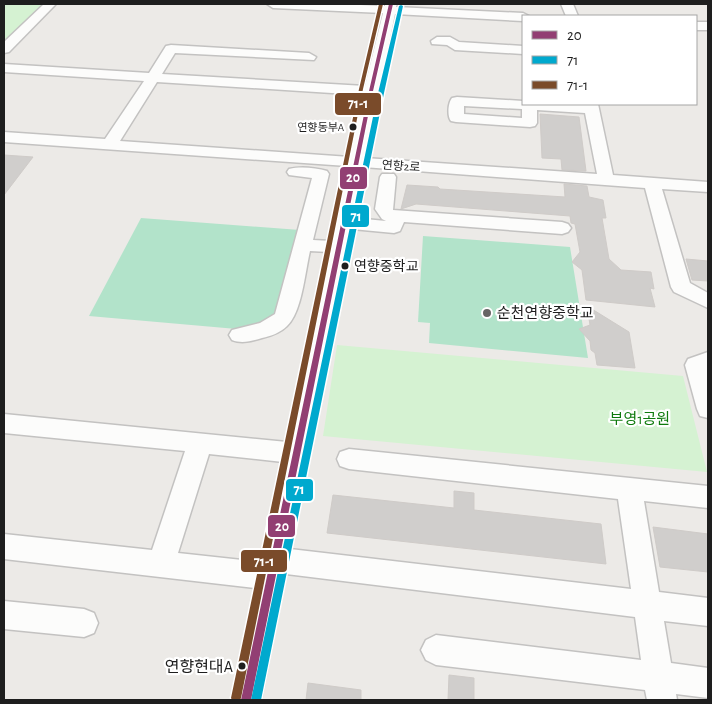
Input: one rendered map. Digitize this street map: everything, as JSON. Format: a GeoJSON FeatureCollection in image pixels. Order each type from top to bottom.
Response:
{"type":"FeatureCollection","features":[{"type":"Feature","properties":{"kind":"street"},"geometry":{"type":"LineString","coordinates":[[5,46],[50,4]]}},
{"type":"Feature","properties":{"kind":"street"},"geometry":{"type":"LineString","coordinates":[[273,4],[390,7],[522,17]]}},
{"type":"Feature","properties":{"kind":"street"},"geometry":{"type":"LineString","coordinates":[[246,700],[371,91],[390,7]]}},
{"type":"Feature","properties":{"kind":"street"},"geometry":{"type":"LineString","coordinates":[[437,41],[450,42],[455,46],[522,50]]}},
{"type":"Feature","properties":{"kind":"street"},"geometry":{"type":"LineString","coordinates":[[109,145],[171,49],[309,57]]}},
{"type":"Feature","properties":{"kind":"street"},"geometry":{"type":"LineString","coordinates":[[4,68],[371,91]]}},
{"type":"Feature","properties":{"kind":"street"},"geometry":{"type":"LineString","coordinates":[[528,105],[591,106],[606,180]]}},
{"type":"Feature","properties":{"kind":"street","name":"연향2로"},"geometry":{"type":"LineString","coordinates":[[4,138],[708,187]]}},
{"type":"Feature","properties":{"kind":"street"},"geometry":{"type":"LineString","coordinates":[[153,161],[322,174],[282,320],[273,326],[255,333],[239,335]]}},
{"type":"Feature","properties":{"kind":"street"},"geometry":{"type":"LineString","coordinates":[[388,177],[384,210],[388,215],[562,228]]}},
{"type":"Feature","properties":{"kind":"street"},"geometry":{"type":"LineString","coordinates":[[652,183],[681,287],[708,301]]}},
{"type":"Feature","properties":{"kind":"street"},"geometry":{"type":"LineString","coordinates":[[345,223],[394,227],[396,215]]}},
{"type":"Feature","properties":{"kind":"street"},"geometry":{"type":"LineString","coordinates":[[302,244],[340,247]]}},
{"type":"Feature","properties":{"kind":"street"},"geometry":{"type":"LineString","coordinates":[[708,360],[696,365],[708,409]]}},
{"type":"Feature","properties":{"kind":"street"},"geometry":{"type":"LineString","coordinates":[[4,423],[200,444],[296,452]]}},
{"type":"Feature","properties":{"kind":"street"},"geometry":{"type":"LineString","coordinates":[[161,564],[200,444]]}},
{"type":"Feature","properties":{"kind":"street"},"geometry":{"type":"LineString","coordinates":[[349,459],[708,497]]}},
{"type":"Feature","properties":{"kind":"street"},"geometry":{"type":"LineString","coordinates":[[629,488],[660,688]]}},
{"type":"Feature","properties":{"kind":"street"},"geometry":{"type":"LineString","coordinates":[[4,547],[161,564],[274,568],[708,612]]}},
{"type":"Feature","properties":{"kind":"street"},"geometry":{"type":"LineString","coordinates":[[4,615],[84,623]]}},
{"type":"Feature","properties":{"kind":"street"},"geometry":{"type":"LineString","coordinates":[[436,650],[660,688],[708,683]]}},
{"type":"Feature","properties":{"kind":"green space"},"geometry":{"type":"Polygon","coordinates":[[[4,4],[43,4],[4,40],[4,4]]]}},
{"type":"Feature","properties":{"kind":"green space"},"geometry":{"type":"Polygon","coordinates":[[[141,218],[300,230],[277,311],[270,321],[248,330],[89,316],[141,218]]]}},
{"type":"Feature","properties":{"kind":"green space"},"geometry":{"type":"Polygon","coordinates":[[[423,236],[570,247],[588,358],[429,343],[430,323],[418,322],[423,236]]]}},
{"type":"Feature","properties":{"kind":"green space","name":"부영1공원"},"geometry":{"type":"Polygon","coordinates":[[[337,345],[683,376],[707,472],[323,436],[337,345]]]}},
{"type":"Feature","properties":{"kind":"building"},"geometry":{"type":"Polygon","coordinates":[[[540,114],[579,117],[586,171],[562,170],[561,159],[542,158],[540,114]]]}},
{"type":"Feature","properties":{"kind":"building"},"geometry":{"type":"Polygon","coordinates":[[[4,155],[33,157],[4,195],[4,155]]]}},
{"type":"Feature","properties":{"kind":"building"},"geometry":{"type":"Polygon","coordinates":[[[564,184],[587,186],[589,197],[603,200],[606,218],[602,218],[609,259],[621,270],[651,272],[654,289],[650,288],[655,307],[586,300],[582,270],[572,262],[580,252],[575,224],[571,223],[570,216],[416,204],[401,209],[407,185],[565,197],[564,184]]]}},
{"type":"Feature","properties":{"kind":"building"},"geometry":{"type":"Polygon","coordinates":[[[686,259],[708,261],[708,281],[692,280],[686,259]]]}},
{"type":"Feature","properties":{"kind":"building"},"geometry":{"type":"Polygon","coordinates":[[[587,306],[629,332],[635,368],[597,365],[595,353],[591,350],[590,341],[579,329],[590,325],[587,306]]]}},
{"type":"Feature","properties":{"kind":"building"},"geometry":{"type":"Polygon","coordinates":[[[454,491],[474,493],[474,510],[601,524],[606,564],[327,533],[333,495],[454,508],[454,491]]]}},
{"type":"Feature","properties":{"kind":"building"},"geometry":{"type":"Polygon","coordinates":[[[653,527],[708,534],[708,572],[660,567],[653,527]]]}},
{"type":"Feature","properties":{"kind":"building"},"geometry":{"type":"Polygon","coordinates":[[[449,675],[474,678],[474,700],[448,700],[449,675]]]}},
{"type":"Feature","properties":{"kind":"building"},"geometry":{"type":"Polygon","coordinates":[[[308,683],[361,690],[361,700],[306,700],[308,683]]]}},
{"type":"Feature","properties":{"kind":"transit line","name":"71-1"},"geometry":{"type":"LineString","coordinates":[[236,698],[361,89],[381,4]]}},
{"type":"Feature","properties":{"kind":"transit line","name":"20"},"geometry":{"type":"LineString","coordinates":[[246,700],[371,91],[391,4]]}},
{"type":"Feature","properties":{"kind":"transit line","name":"71"},"geometry":{"type":"LineString","coordinates":[[256,700],[381,93],[401,6]]}},
{"type":"Feature","properties":{"kind":"place","name":"연향동부A"},"geometry":{"type":"Point","coordinates":[353,127]}},
{"type":"Feature","properties":{"kind":"place","name":"연향중학교"},"geometry":{"type":"Point","coordinates":[345,266]}},
{"type":"Feature","properties":{"kind":"place","name":"순천연향중학교"},"geometry":{"type":"Point","coordinates":[487,313]}},
{"type":"Feature","properties":{"kind":"place","name":"연향현대A"},"geometry":{"type":"Point","coordinates":[242,666]}}]}
